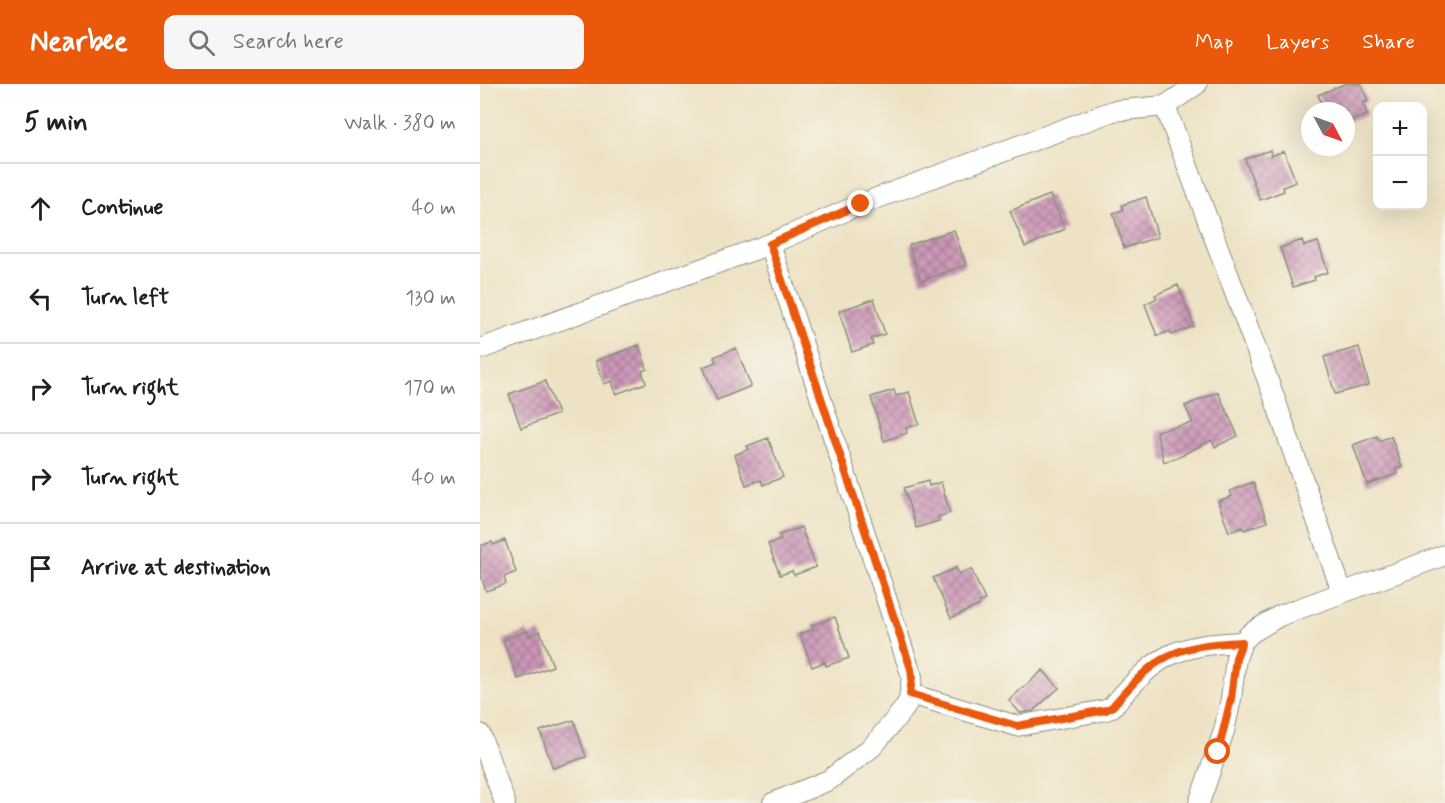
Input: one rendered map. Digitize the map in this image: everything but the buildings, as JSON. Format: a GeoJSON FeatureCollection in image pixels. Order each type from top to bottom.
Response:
{"type":"FeatureCollection","features":[{"type":"Feature","properties":{"kind":"street"},"geometry":{"type":"LineString","coordinates":[[480,349],[770,244],[861,204],[1113,111],[1165,106],[1197,84]]}},
{"type":"Feature","properties":{"kind":"street"},"geometry":{"type":"LineString","coordinates":[[1165,106],[1273,394],[1342,592]]}},
{"type":"Feature","properties":{"kind":"street"},"geometry":{"type":"LineString","coordinates":[[770,244],[912,677],[910,694],[904,709],[873,747],[829,780],[773,803]]}},
{"type":"Feature","properties":{"kind":"street"},"geometry":{"type":"LineString","coordinates":[[1199,803],[1224,732],[1236,658],[1242,642],[1261,626],[1279,616],[1445,555]]}},
{"type":"Feature","properties":{"kind":"street"},"geometry":{"type":"LineString","coordinates":[[910,694],[1011,724],[1030,725],[1112,707],[1153,664],[1169,654],[1202,645],[1242,642]]}},
{"type":"Feature","properties":{"kind":"street"},"geometry":{"type":"LineString","coordinates":[[480,734],[505,803]]}},
{"type":"Feature","properties":{"kind":"route"},"geometry":{"type":"LineString","coordinates":[[861,204],[770,244],[911,669],[910,694],[1005,723],[1017,726],[1030,725],[1112,707],[1141,675],[1169,654],[1213,643],[1242,642],[1236,658],[1231,699],[1218,752]]}}]}
